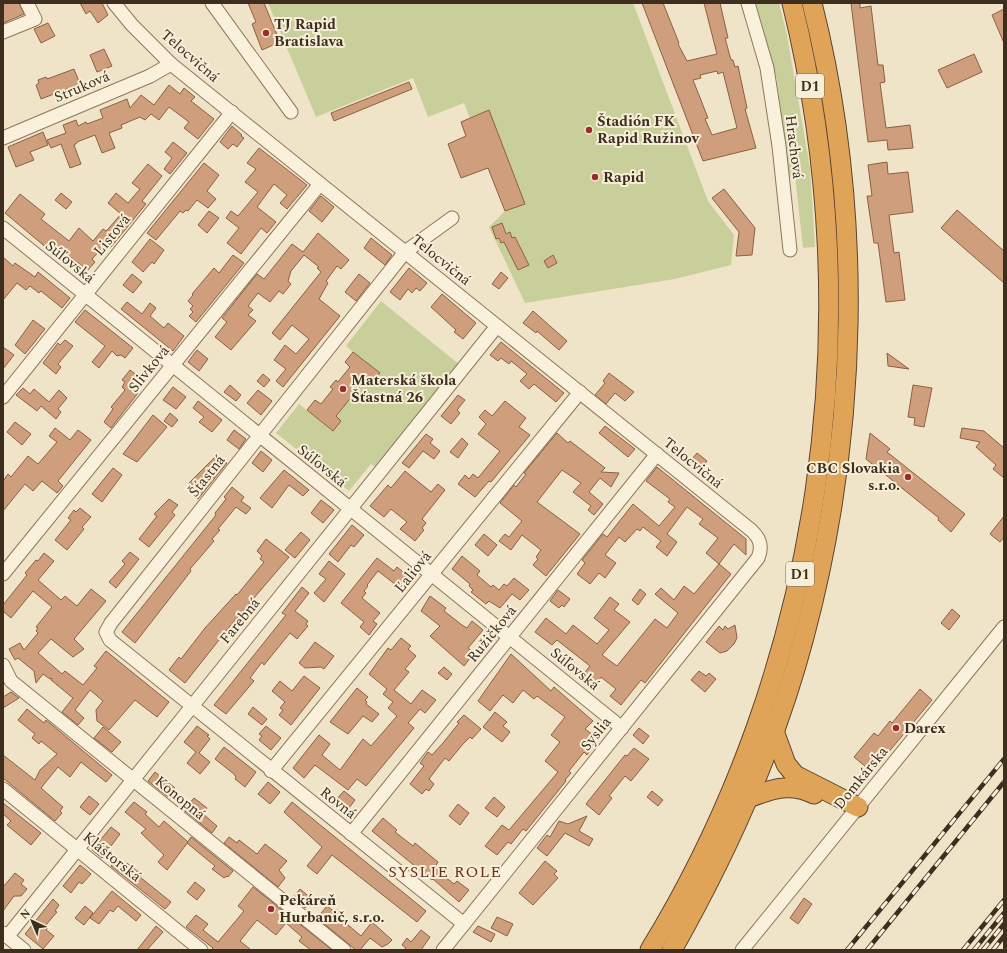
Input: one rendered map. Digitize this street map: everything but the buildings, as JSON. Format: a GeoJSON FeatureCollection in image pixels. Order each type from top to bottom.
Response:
{"type":"FeatureCollection","features":[{"type":"Feature","properties":{"kind":"highway","name":"D1"},"geometry":{"type":"LineString","coordinates":[[650,950],[709,843],[757,725],[774,673],[799,579],[818,481],[828,370],[830,301],[828,237],[822,171],[812,96],[792,3]]}},
{"type":"Feature","properties":{"kind":"highway","name":"D1"},"geometry":{"type":"LineString","coordinates":[[672,950],[699,902],[748,798],[774,731],[804,637],[828,532],[842,429],[847,373],[848,291],[846,237],[840,166],[831,91],[812,3]]}},
{"type":"Feature","properties":{"kind":"highway"},"geometry":{"type":"LineString","coordinates":[[774,731],[786,764],[795,775],[855,810]]}},
{"type":"Feature","properties":{"kind":"highway"},"geometry":{"type":"LineString","coordinates":[[748,798],[770,790],[791,787],[805,789],[855,810]]}},
{"type":"Feature","properties":{"kind":"street"},"geometry":{"type":"LineString","coordinates":[[3,32],[35,19],[27,3]]}},
{"type":"Feature","properties":{"kind":"street","name":"Telocvičná"},"geometry":{"type":"LineString","coordinates":[[114,3],[132,25],[171,64],[756,534]]}},
{"type":"Feature","properties":{"kind":"street"},"geometry":{"type":"LineString","coordinates":[[212,3],[291,112]]}},
{"type":"Feature","properties":{"kind":"street","name":"Hrachová"},"geometry":{"type":"LineString","coordinates":[[748,3],[767,68],[779,146],[790,250]]}},
{"type":"Feature","properties":{"kind":"street","name":"Struková"},"geometry":{"type":"LineString","coordinates":[[3,138],[150,76],[171,64]]}},
{"type":"Feature","properties":{"kind":"street","name":"Listová"},"geometry":{"type":"LineString","coordinates":[[3,397],[232,112]]}},
{"type":"Feature","properties":{"kind":"street","name":"Slivková"},"geometry":{"type":"LineString","coordinates":[[3,574],[320,184]]}},
{"type":"Feature","properties":{"kind":"street","name":"Šťastná"},"geometry":{"type":"LineString","coordinates":[[192,707],[110,640],[106,632],[111,623],[406,252],[452,218]]}},
{"type":"Feature","properties":{"kind":"street","name":"Súľovská"},"geometry":{"type":"LineString","coordinates":[[3,228],[173,365],[263,432],[350,509],[622,728]]}},
{"type":"Feature","properties":{"kind":"street","name":"Farebná"},"geometry":{"type":"LineString","coordinates":[[5,935],[192,707],[497,326]]}},
{"type":"Feature","properties":{"kind":"street","name":"Ľaliová"},"geometry":{"type":"LineString","coordinates":[[271,771],[580,392]]}},
{"type":"Feature","properties":{"kind":"street","name":"Ružičková"},"geometry":{"type":"LineString","coordinates":[[351,834],[657,454]]}},
{"type":"Feature","properties":{"kind":"street","name":"Syslia"},"geometry":{"type":"LineString","coordinates":[[443,950],[758,558],[761,546],[756,534]]}},
{"type":"Feature","properties":{"kind":"street","name":"Domkárska"},"geometry":{"type":"LineString","coordinates":[[742,950],[1004,626]]}},
{"type":"Feature","properties":{"kind":"street","name":"Konopná"},"geometry":{"type":"LineString","coordinates":[[3,665],[7,683],[133,780],[344,950]]}},
{"type":"Feature","properties":{"kind":"street","name":"Rovná"},"geometry":{"type":"LineString","coordinates":[[192,707],[464,924]]}},
{"type":"Feature","properties":{"kind":"street","name":"Kláštorská"},"geometry":{"type":"LineString","coordinates":[[3,790],[201,950]]}},
{"type":"Feature","properties":{"kind":"street"},"geometry":{"type":"LineString","coordinates":[[5,935],[24,950]]}},
{"type":"Feature","properties":{"kind":"green space","name":"Rapid"},"geometry":{"type":"Polygon","coordinates":[[[268,3],[633,3],[708,201],[734,235],[731,265],[675,279],[525,303],[489,227],[505,211],[464,103],[428,117],[413,78],[316,117],[268,3]]]}},
{"type":"Feature","properties":{"kind":"green space"},"geometry":{"type":"Polygon","coordinates":[[[756,3],[779,3],[787,35],[810,168],[815,247],[803,248],[795,176],[788,177],[777,80],[756,3]]]}},
{"type":"Feature","properties":{"kind":"green space"},"geometry":{"type":"Polygon","coordinates":[[[381,301],[460,365],[377,468],[371,464],[349,491],[276,433],[299,404],[333,431],[341,421],[336,416],[366,379],[371,383],[379,373],[346,346],[381,301]]]}},
{"type":"Feature","properties":{"kind":"railway"},"geometry":{"type":"LineString","coordinates":[[847,950],[1004,759]]}},
{"type":"Feature","properties":{"kind":"railway"},"geometry":{"type":"LineString","coordinates":[[867,950],[1004,782]]}},
{"type":"Feature","properties":{"kind":"railway"},"geometry":{"type":"LineString","coordinates":[[963,950],[1004,900]]}},
{"type":"Feature","properties":{"kind":"railway"},"geometry":{"type":"LineString","coordinates":[[974,950],[1004,913]]}},
{"type":"Feature","properties":{"kind":"railway"},"geometry":{"type":"LineString","coordinates":[[983,950],[1004,924]]}},
{"type":"Feature","properties":{"kind":"railway"},"geometry":{"type":"LineString","coordinates":[[993,950],[1004,936]]}},
{"type":"Feature","properties":{"kind":"place","name":"TJ Rapid Bratislava"},"geometry":{"type":"Point","coordinates":[266,33]}},
{"type":"Feature","properties":{"kind":"place","name":"Štadión FK Rapid Ružinov"},"geometry":{"type":"Point","coordinates":[589,130]}},
{"type":"Feature","properties":{"kind":"place","name":"Rapid"},"geometry":{"type":"Point","coordinates":[595,177]}},
{"type":"Feature","properties":{"kind":"place","name":"Materská škola Šťastná 26"},"geometry":{"type":"Point","coordinates":[343,389]}},
{"type":"Feature","properties":{"kind":"place","name":"CBC Slovakia s.r.o."},"geometry":{"type":"Point","coordinates":[908,477]}},
{"type":"Feature","properties":{"kind":"place","name":"Darex"},"geometry":{"type":"Point","coordinates":[896,728]}},
{"type":"Feature","properties":{"kind":"place","name":"Pekáreň Hurbanič, s.r.o."},"geometry":{"type":"Point","coordinates":[271,909]}},
{"type":"Feature","properties":{"kind":"district","name":"SYSLIE ROLE"},"geometry":{"type":"Point","coordinates":[445,872]}}]}
